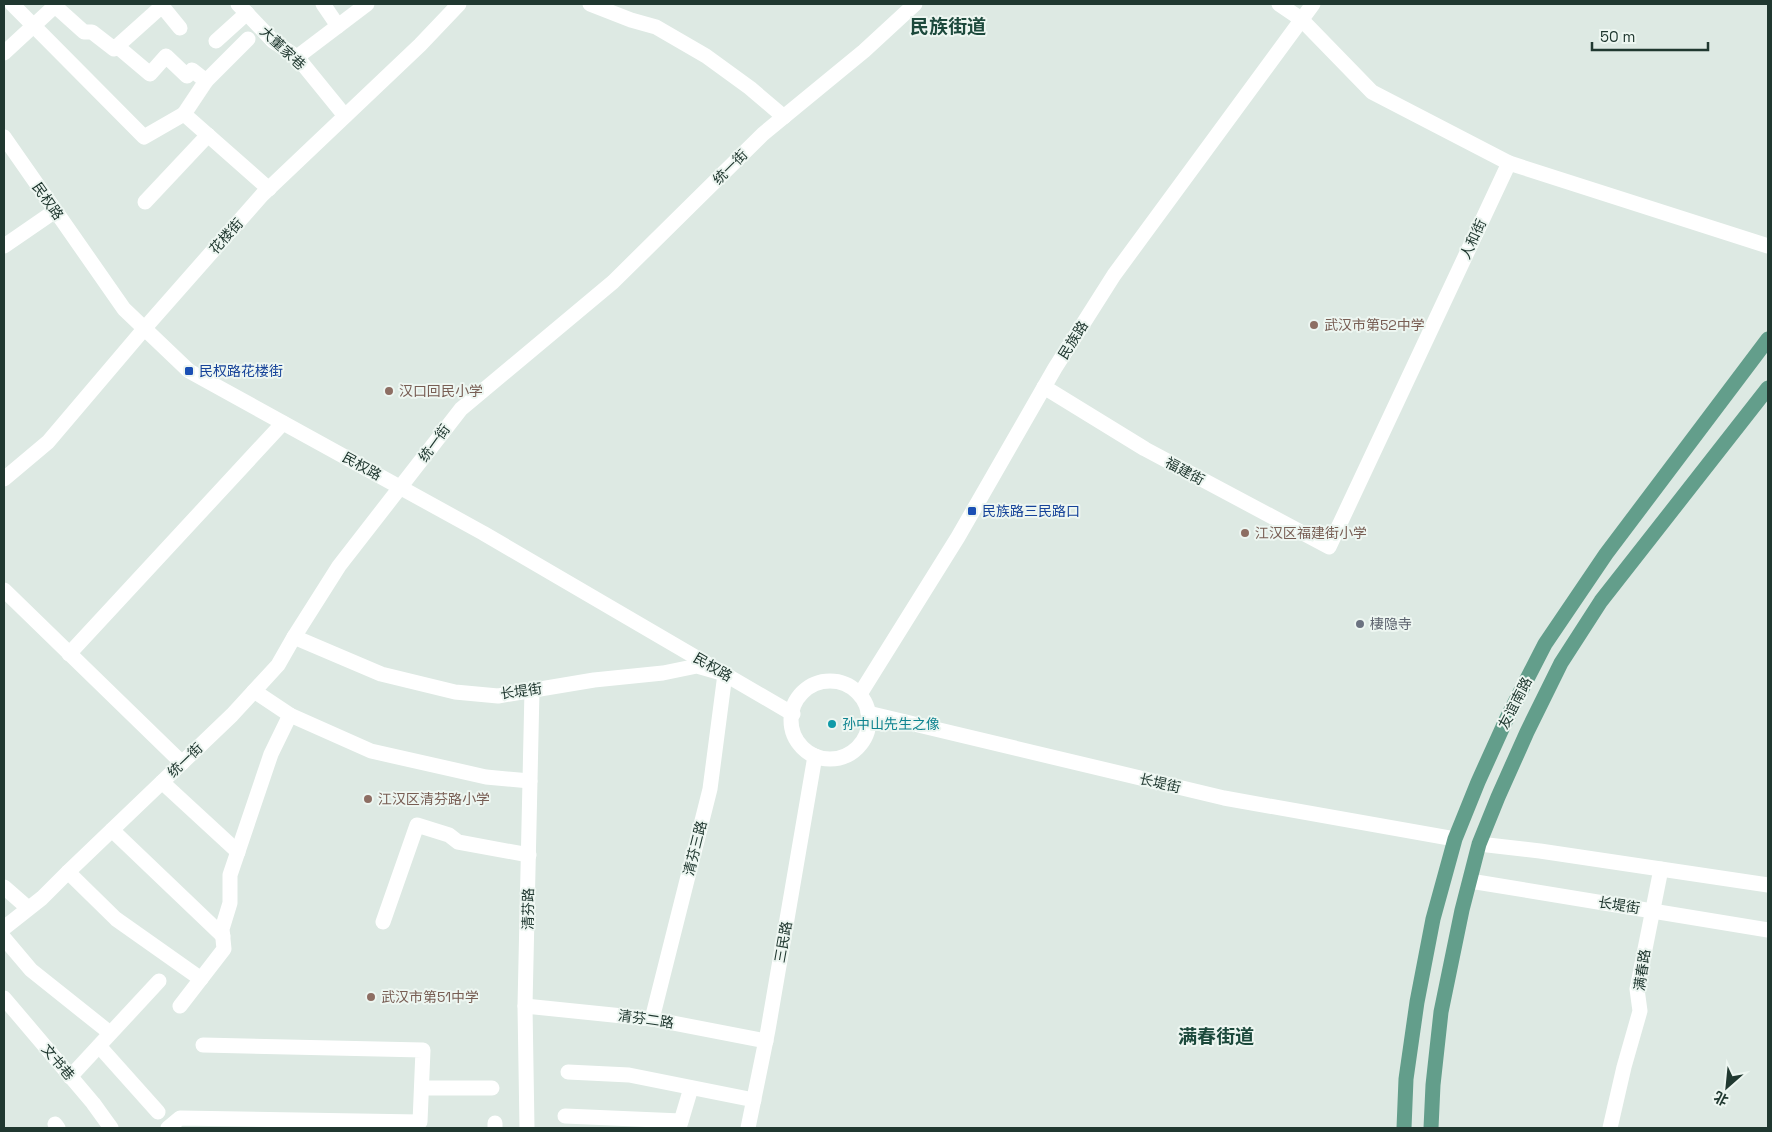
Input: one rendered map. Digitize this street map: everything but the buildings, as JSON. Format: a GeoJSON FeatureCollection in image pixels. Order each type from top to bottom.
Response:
{"type":"FeatureCollection","features":[{"type":"Feature","properties":{"kind":"main road","name":"友谊南路"},"geometry":{"type":"LineString","coordinates":[[1404,1128],[1406,1080],[1417,1002],[1433,919],[1455,839],[1506,720],[1545,644],[1606,554],[1768,339]]}},
{"type":"Feature","properties":{"kind":"main road","name":"友谊南路"},"geometry":{"type":"LineString","coordinates":[[1431,1128],[1433,1085],[1441,1012],[1462,910],[1480,844],[1526,732],[1561,663],[1601,601],[1768,388]]}},
{"type":"Feature","properties":{"kind":"street"},"geometry":{"type":"LineString","coordinates":[[12,4],[144,137],[184,114],[206,81],[248,39]]}},
{"type":"Feature","properties":{"kind":"street"},"geometry":{"type":"LineString","coordinates":[[323,4],[338,26]]}},
{"type":"Feature","properties":{"kind":"street"},"geometry":{"type":"LineString","coordinates":[[297,57],[367,4]]}},
{"type":"Feature","properties":{"kind":"street","name":"花楼街"},"geometry":{"type":"LineString","coordinates":[[4,479],[48,442],[144,329],[269,189],[420,45],[459,4]]}},
{"type":"Feature","properties":{"kind":"street"},"geometry":{"type":"LineString","coordinates":[[590,4],[631,20],[656,27],[706,56],[784,116]]}},
{"type":"Feature","properties":{"kind":"street","name":"统一街"},"geometry":{"type":"LineString","coordinates":[[4,928],[68,872],[182,763],[232,715],[278,665],[339,566],[461,409],[613,282],[763,134],[864,51],[915,4]]}},
{"type":"Feature","properties":{"kind":"street"},"geometry":{"type":"LineString","coordinates":[[1279,4],[1300,19],[1372,92],[1509,163],[1768,246]]}},
{"type":"Feature","properties":{"kind":"street","name":"民族路"},"geometry":{"type":"LineString","coordinates":[[860,694],[958,537],[1044,387],[1114,275],[1300,19],[1313,4]]}},
{"type":"Feature","properties":{"kind":"street"},"geometry":{"type":"LineString","coordinates":[[4,53],[56,5],[84,32],[92,32],[114,49],[162,6],[180,28]]}},
{"type":"Feature","properties":{"kind":"street"},"geometry":{"type":"LineString","coordinates":[[233,54],[218,39],[242,9]]}},
{"type":"Feature","properties":{"kind":"street","name":"大董家巷"},"geometry":{"type":"LineString","coordinates":[[242,9],[273,41],[297,57],[345,116]]}},
{"type":"Feature","properties":{"kind":"street"},"geometry":{"type":"LineString","coordinates":[[118,47],[150,74],[166,56],[187,76],[192,70],[206,81]]}},
{"type":"Feature","properties":{"kind":"street"},"geometry":{"type":"LineString","coordinates":[[184,114],[269,189]]}},
{"type":"Feature","properties":{"kind":"street"},"geometry":{"type":"LineString","coordinates":[[146,202],[208,135]]}},
{"type":"Feature","properties":{"kind":"street","name":"民权路"},"geometry":{"type":"LineString","coordinates":[[4,137],[124,309],[188,371],[491,538],[793,714]]}},
{"type":"Feature","properties":{"kind":"street","name":"人和街"},"geometry":{"type":"LineString","coordinates":[[1330,547],[1509,163]]}},
{"type":"Feature","properties":{"kind":"street"},"geometry":{"type":"LineString","coordinates":[[4,246],[55,211]]}},
{"type":"Feature","properties":{"kind":"street","name":"福建街"},"geometry":{"type":"LineString","coordinates":[[1044,387],[1145,449],[1330,547]]}},
{"type":"Feature","properties":{"kind":"street"},"geometry":{"type":"LineString","coordinates":[[69,654],[283,423]]}},
{"type":"Feature","properties":{"kind":"street"},"geometry":{"type":"LineString","coordinates":[[4,590],[182,763]]}},
{"type":"Feature","properties":{"kind":"street","name":"长堤街"},"geometry":{"type":"LineString","coordinates":[[294,637],[381,674],[455,692],[498,696],[594,680],[663,673],[697,666],[725,674]]}},
{"type":"Feature","properties":{"kind":"street","name":"清芬三路"},"geometry":{"type":"LineString","coordinates":[[652,1019],[710,789],[725,674]]}},
{"type":"Feature","properties":{"kind":"street"},"geometry":{"type":"LineString","coordinates":[[826,681],[847,684],[860,694],[868,713],[869,727],[864,740],[856,749],[844,756],[829,759],[816,756],[807,751],[798,741],[792,725],[794,704],[802,693],[814,685],[826,681]]}},
{"type":"Feature","properties":{"kind":"street","name":"清芬路"},"geometry":{"type":"LineString","coordinates":[[527,1128],[526,1006],[532,690]]}},
{"type":"Feature","properties":{"kind":"street"},"geometry":{"type":"LineString","coordinates":[[254,691],[290,715],[371,751],[486,777],[530,781]]}},
{"type":"Feature","properties":{"kind":"street","name":"长堤街"},"geometry":{"type":"LineString","coordinates":[[868,713],[1224,798],[1455,839]]}},
{"type":"Feature","properties":{"kind":"street"},"geometry":{"type":"LineString","coordinates":[[180,1006],[224,949],[222,929],[230,903],[230,875],[271,754],[290,715]]}},
{"type":"Feature","properties":{"kind":"street","name":"三民路"},"geometry":{"type":"LineString","coordinates":[[748,1128],[766,1041],[816,756]]}},
{"type":"Feature","properties":{"kind":"street"},"geometry":{"type":"LineString","coordinates":[[162,782],[238,852]]}},
{"type":"Feature","properties":{"kind":"street"},"geometry":{"type":"LineString","coordinates":[[383,922],[417,824],[449,834],[458,842],[529,854]]}},
{"type":"Feature","properties":{"kind":"street"},"geometry":{"type":"LineString","coordinates":[[112,830],[223,936]]}},
{"type":"Feature","properties":{"kind":"street"},"geometry":{"type":"LineString","coordinates":[[1480,844],[1540,851],[1768,885]]}},
{"type":"Feature","properties":{"kind":"street","name":"满春路"},"geometry":{"type":"LineString","coordinates":[[1610,1128],[1624,1067],[1640,1011],[1637,989],[1661,869]]}},
{"type":"Feature","properties":{"kind":"street"},"geometry":{"type":"LineString","coordinates":[[68,872],[116,919],[201,979]]}},
{"type":"Feature","properties":{"kind":"street","name":"长堤街"},"geometry":{"type":"LineString","coordinates":[[1470,881],[1768,930]]}},
{"type":"Feature","properties":{"kind":"street"},"geometry":{"type":"LineString","coordinates":[[4,887],[28,908]]}},
{"type":"Feature","properties":{"kind":"street"},"geometry":{"type":"LineString","coordinates":[[4,938],[31,970],[110,1033]]}},
{"type":"Feature","properties":{"kind":"street"},"geometry":{"type":"LineString","coordinates":[[70,1077],[159,981]]}},
{"type":"Feature","properties":{"kind":"street","name":"文书巷"},"geometry":{"type":"LineString","coordinates":[[4,998],[111,1128]]}},
{"type":"Feature","properties":{"kind":"street","name":"清芬二路"},"geometry":{"type":"LineString","coordinates":[[526,1006],[652,1019],[766,1041]]}},
{"type":"Feature","properties":{"kind":"street"},"geometry":{"type":"LineString","coordinates":[[168,1128],[180,1118],[420,1122],[423,1050],[203,1045]]}},
{"type":"Feature","properties":{"kind":"street"},"geometry":{"type":"LineString","coordinates":[[98,1046],[158,1112]]}},
{"type":"Feature","properties":{"kind":"street"},"geometry":{"type":"LineString","coordinates":[[568,1072],[629,1075],[754,1100]]}},
{"type":"Feature","properties":{"kind":"street"},"geometry":{"type":"LineString","coordinates":[[422,1088],[492,1088]]}},
{"type":"Feature","properties":{"kind":"street"},"geometry":{"type":"LineString","coordinates":[[566,1116],[680,1125],[691,1088]]}},
{"type":"Feature","properties":{"kind":"place","name":"武汉市第52中学"},"geometry":{"type":"Point","coordinates":[1314,325]}},
{"type":"Feature","properties":{"kind":"place","name":"民权路花楼街"},"geometry":{"type":"Point","coordinates":[189,371]}},
{"type":"Feature","properties":{"kind":"place","name":"汉口回民小学"},"geometry":{"type":"Point","coordinates":[389,391]}},
{"type":"Feature","properties":{"kind":"place","name":"民族路三民路口"},"geometry":{"type":"Point","coordinates":[972,511]}},
{"type":"Feature","properties":{"kind":"place","name":"江汉区福建街小学"},"geometry":{"type":"Point","coordinates":[1245,533]}},
{"type":"Feature","properties":{"kind":"place","name":"棲隐寺"},"geometry":{"type":"Point","coordinates":[1360,624]}},
{"type":"Feature","properties":{"kind":"place","name":"孙中山先生之像"},"geometry":{"type":"Point","coordinates":[832,724]}},
{"type":"Feature","properties":{"kind":"place","name":"江汉区清芬路小学"},"geometry":{"type":"Point","coordinates":[368,799]}},
{"type":"Feature","properties":{"kind":"place","name":"武汉市第51中学"},"geometry":{"type":"Point","coordinates":[371,997]}},
{"type":"Feature","properties":{"kind":"district","name":"民族街道"},"geometry":{"type":"Point","coordinates":[948,26]}},
{"type":"Feature","properties":{"kind":"district","name":"满春街道"},"geometry":{"type":"Point","coordinates":[1216,1036]}}]}
